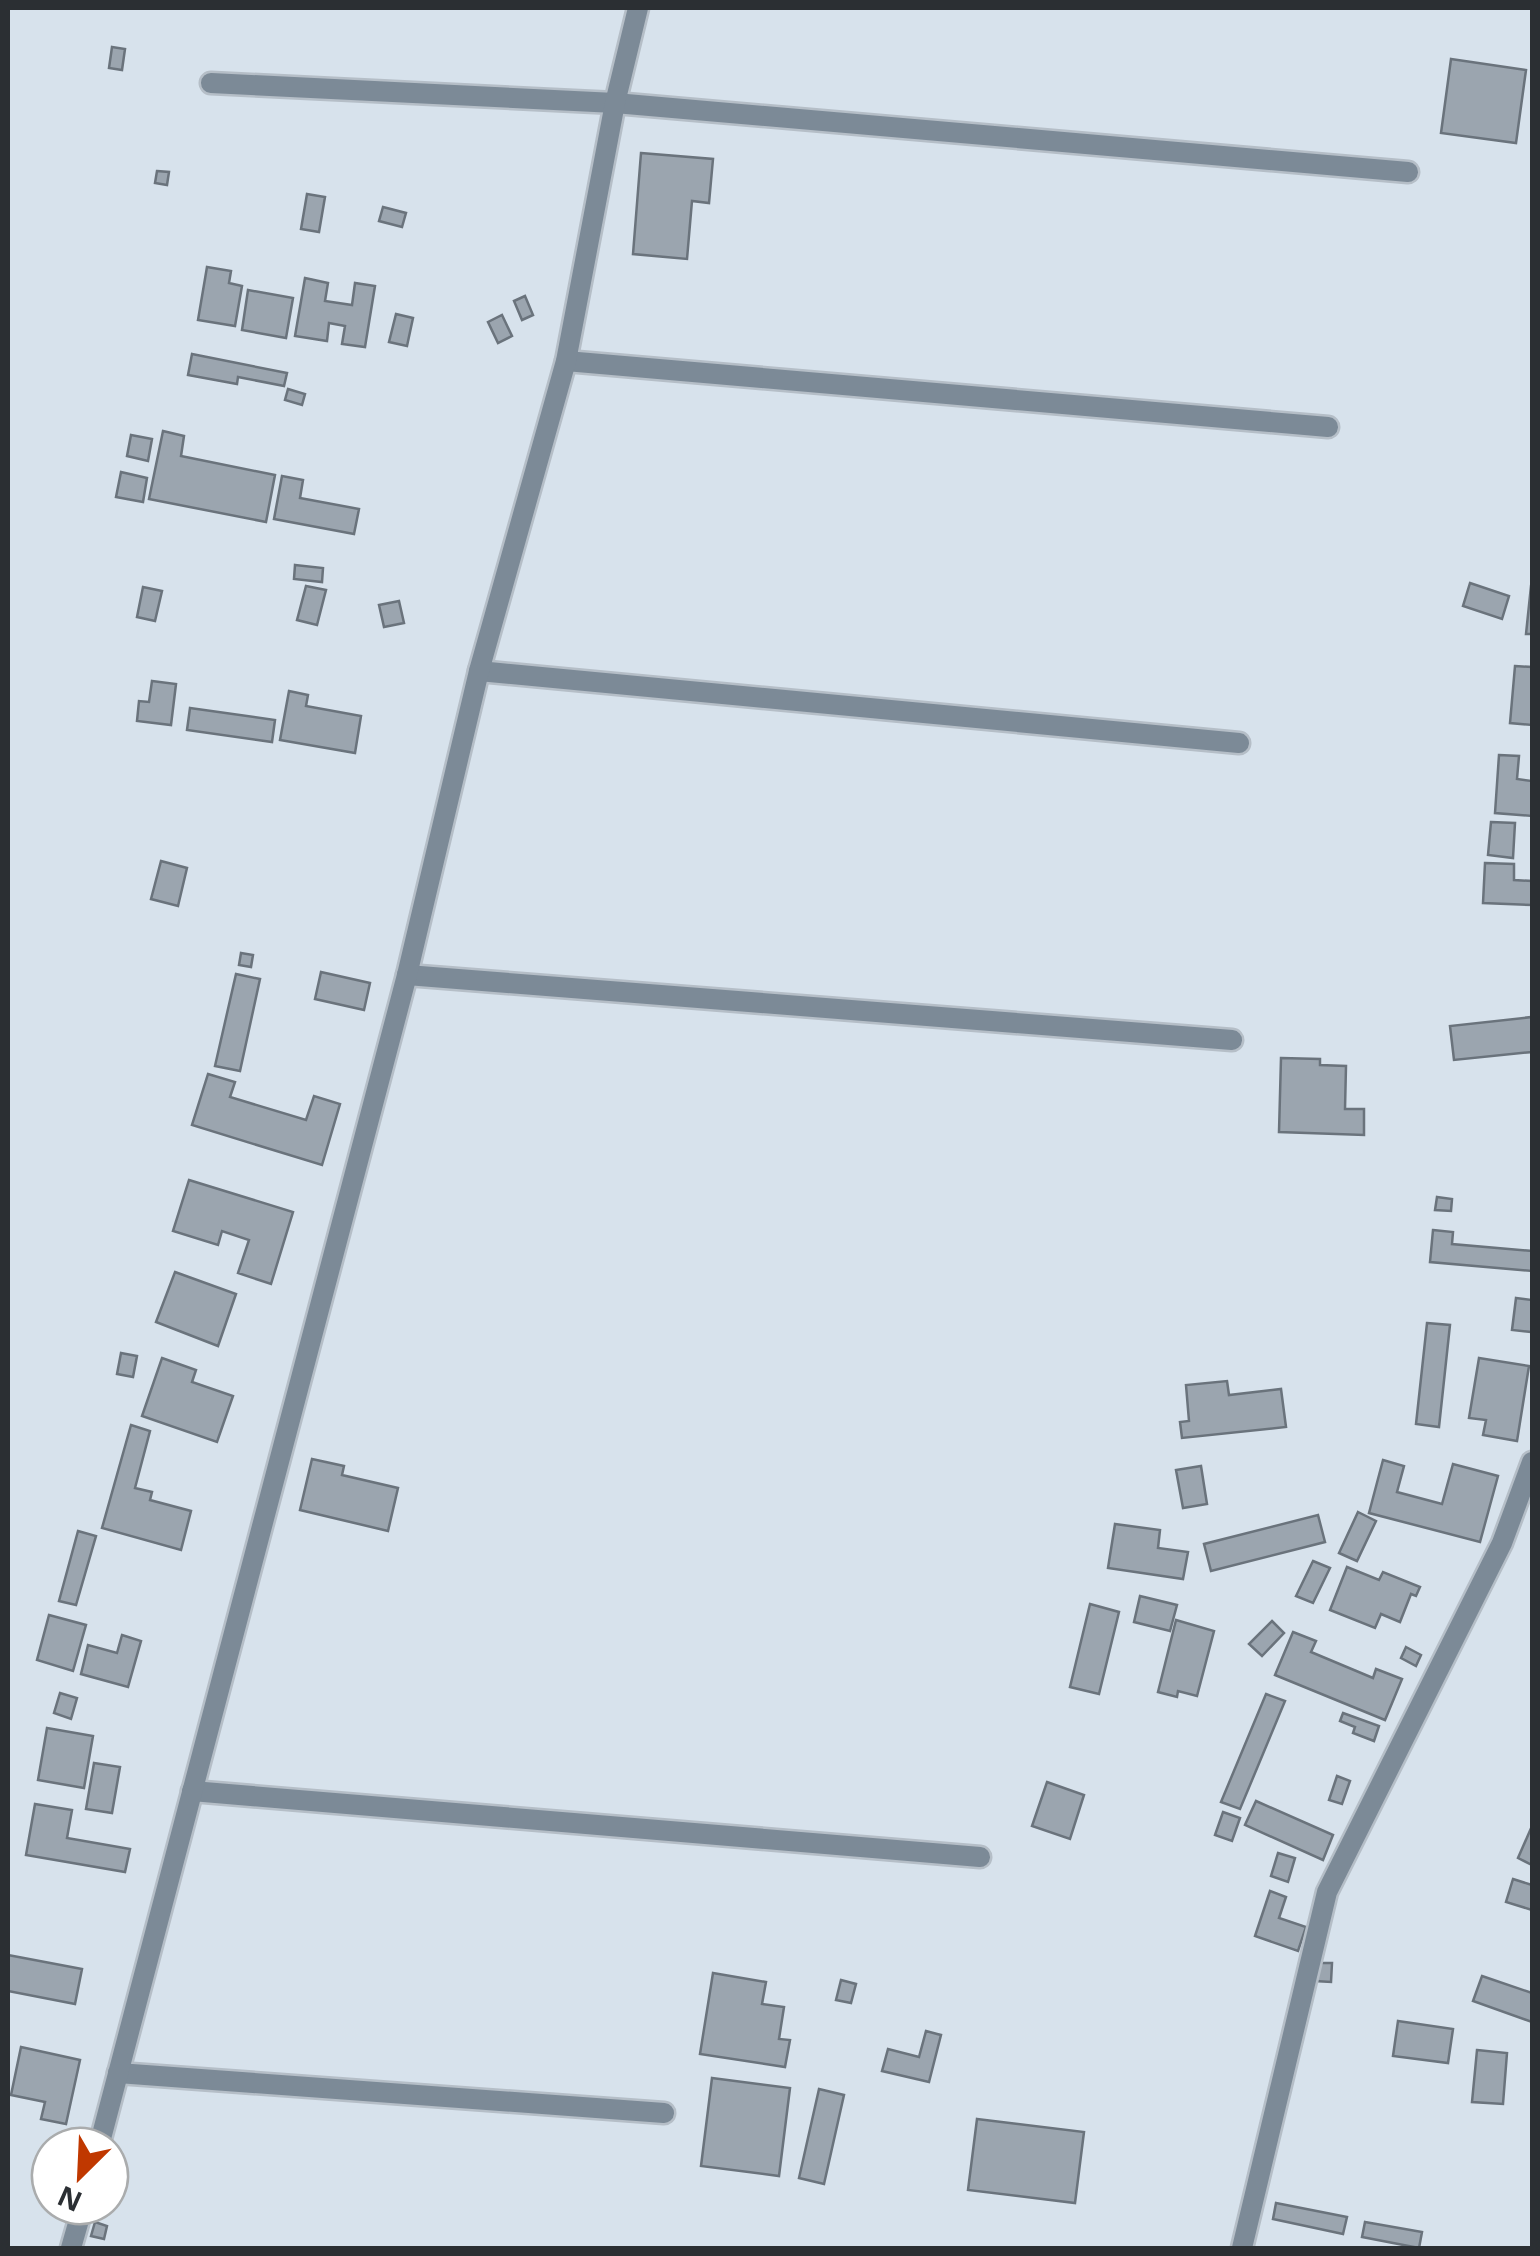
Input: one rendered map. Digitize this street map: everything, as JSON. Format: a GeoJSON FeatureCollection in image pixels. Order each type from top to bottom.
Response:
{"type":"FeatureCollection","features":[{"type":"Feature","properties":{"kind":"street"},"geometry":{"type":"LineString","coordinates":[[103,2126],[407,975],[479,671],[566,360],[615,104],[638,8]]}},
{"type":"Feature","properties":{"kind":"street"},"geometry":{"type":"LineString","coordinates":[[211,83],[615,104],[1408,172]]}},
{"type":"Feature","properties":{"kind":"street"},"geometry":{"type":"LineString","coordinates":[[566,360],[1328,427]]}},
{"type":"Feature","properties":{"kind":"street"},"geometry":{"type":"LineString","coordinates":[[479,671],[1238,743]]}},
{"type":"Feature","properties":{"kind":"street"},"geometry":{"type":"LineString","coordinates":[[407,975],[1232,1040]]}},
{"type":"Feature","properties":{"kind":"street"},"geometry":{"type":"LineString","coordinates":[[1242,2248],[1326,1892],[1502,1543],[1532,1462]]}},
{"type":"Feature","properties":{"kind":"street"},"geometry":{"type":"LineString","coordinates":[[192,1791],[980,1857]]}},
{"type":"Feature","properties":{"kind":"street"},"geometry":{"type":"LineString","coordinates":[[118,2072],[664,2114]]}},
{"type":"Feature","properties":{"kind":"building"},"geometry":{"type":"Polygon","coordinates":[[[112,47],[125,49],[122,70],[109,68],[112,47]]]}},
{"type":"Feature","properties":{"kind":"building"},"geometry":{"type":"Polygon","coordinates":[[[1451,59],[1526,70],[1516,143],[1441,133],[1451,59]]]}},
{"type":"Feature","properties":{"kind":"building"},"geometry":{"type":"Polygon","coordinates":[[[641,153],[713,159],[709,203],[692,201],[687,259],[633,254],[641,153]]]}},
{"type":"Feature","properties":{"kind":"building"},"geometry":{"type":"Polygon","coordinates":[[[157,171],[169,172],[167,185],[155,183],[157,171]]]}},
{"type":"Feature","properties":{"kind":"building"},"geometry":{"type":"Polygon","coordinates":[[[307,194],[325,197],[319,232],[301,229],[307,194]]]}},
{"type":"Feature","properties":{"kind":"building"},"geometry":{"type":"Polygon","coordinates":[[[383,207],[406,213],[402,227],[379,221],[383,207]]]}},
{"type":"Feature","properties":{"kind":"building"},"geometry":{"type":"Polygon","coordinates":[[[207,267],[231,271],[229,283],[242,286],[235,326],[198,320],[207,267]]]}},
{"type":"Feature","properties":{"kind":"building"},"geometry":{"type":"Polygon","coordinates":[[[305,278],[328,283],[325,301],[352,305],[355,283],[375,286],[365,347],[342,344],[345,326],[329,323],[327,341],[295,336],[305,278]]]}},
{"type":"Feature","properties":{"kind":"building"},"geometry":{"type":"Polygon","coordinates":[[[248,290],[293,298],[286,338],[242,330],[248,290]]]}},
{"type":"Feature","properties":{"kind":"building"},"geometry":{"type":"Polygon","coordinates":[[[525,296],[533,315],[522,320],[514,301],[525,296]]]}},
{"type":"Feature","properties":{"kind":"building"},"geometry":{"type":"Polygon","coordinates":[[[396,314],[413,318],[407,346],[389,342],[396,314]]]}},
{"type":"Feature","properties":{"kind":"building"},"geometry":{"type":"Polygon","coordinates":[[[502,315],[512,336],[498,343],[488,322],[502,315]]]}},
{"type":"Feature","properties":{"kind":"building"},"geometry":{"type":"Polygon","coordinates":[[[192,354],[287,373],[284,386],[238,377],[237,384],[188,375],[192,354]]]}},
{"type":"Feature","properties":{"kind":"building"},"geometry":{"type":"Polygon","coordinates":[[[288,389],[305,394],[302,405],[285,400],[288,389]]]}},
{"type":"Feature","properties":{"kind":"building"},"geometry":{"type":"Polygon","coordinates":[[[163,431],[184,436],[181,456],[275,475],[266,522],[149,499],[163,431]]]}},
{"type":"Feature","properties":{"kind":"building"},"geometry":{"type":"Polygon","coordinates":[[[131,435],[152,439],[148,461],[127,456],[131,435]]]}},
{"type":"Feature","properties":{"kind":"building"},"geometry":{"type":"Polygon","coordinates":[[[121,472],[147,478],[143,502],[116,497],[121,472]]]}},
{"type":"Feature","properties":{"kind":"building"},"geometry":{"type":"Polygon","coordinates":[[[282,476],[303,480],[300,498],[359,509],[354,534],[274,519],[282,476]]]}},
{"type":"Feature","properties":{"kind":"building"},"geometry":{"type":"Polygon","coordinates":[[[295,565],[323,568],[322,582],[294,579],[295,565]]]}},
{"type":"Feature","properties":{"kind":"building"},"geometry":{"type":"Polygon","coordinates":[[[1470,583],[1509,596],[1502,619],[1463,606],[1470,583]]]}},
{"type":"Feature","properties":{"kind":"building"},"geometry":{"type":"Polygon","coordinates":[[[306,586],[326,590],[317,625],[297,620],[306,586]]]}},
{"type":"Feature","properties":{"kind":"building"},"geometry":{"type":"Polygon","coordinates":[[[1531,586],[1532,634],[1526,634],[1531,586]]]}},
{"type":"Feature","properties":{"kind":"building"},"geometry":{"type":"Polygon","coordinates":[[[143,587],[162,591],[155,621],[137,617],[143,587]]]}},
{"type":"Feature","properties":{"kind":"building"},"geometry":{"type":"Polygon","coordinates":[[[399,601],[404,623],[384,627],[379,605],[399,601]]]}},
{"type":"Feature","properties":{"kind":"building"},"geometry":{"type":"Polygon","coordinates":[[[1515,666],[1532,667],[1532,725],[1510,723],[1515,666]]]}},
{"type":"Feature","properties":{"kind":"building"},"geometry":{"type":"Polygon","coordinates":[[[152,681],[176,684],[171,725],[137,721],[139,701],[149,702],[152,681]]]}},
{"type":"Feature","properties":{"kind":"building"},"geometry":{"type":"Polygon","coordinates":[[[289,691],[308,695],[306,706],[361,716],[355,753],[280,740],[289,691]]]}},
{"type":"Feature","properties":{"kind":"building"},"geometry":{"type":"Polygon","coordinates":[[[190,708],[275,720],[272,742],[187,730],[190,708]]]}},
{"type":"Feature","properties":{"kind":"building"},"geometry":{"type":"Polygon","coordinates":[[[1499,755],[1519,756],[1517,779],[1532,781],[1532,816],[1495,813],[1499,755]]]}},
{"type":"Feature","properties":{"kind":"building"},"geometry":{"type":"Polygon","coordinates":[[[1491,822],[1515,823],[1513,858],[1488,855],[1491,822]]]}},
{"type":"Feature","properties":{"kind":"building"},"geometry":{"type":"Polygon","coordinates":[[[161,861],[187,868],[178,906],[151,899],[161,861]]]}},
{"type":"Feature","properties":{"kind":"building"},"geometry":{"type":"Polygon","coordinates":[[[1485,863],[1514,864],[1514,880],[1532,881],[1532,905],[1483,903],[1485,863]]]}},
{"type":"Feature","properties":{"kind":"building"},"geometry":{"type":"Polygon","coordinates":[[[241,953],[253,955],[251,967],[239,965],[241,953]]]}},
{"type":"Feature","properties":{"kind":"building"},"geometry":{"type":"Polygon","coordinates":[[[321,972],[370,983],[364,1010],[315,999],[321,972]]]}},
{"type":"Feature","properties":{"kind":"building"},"geometry":{"type":"Polygon","coordinates":[[[236,974],[260,979],[240,1071],[215,1066],[236,974]]]}},
{"type":"Feature","properties":{"kind":"building"},"geometry":{"type":"Polygon","coordinates":[[[1532,1017],[1532,1052],[1454,1060],[1450,1026],[1532,1017]]]}},
{"type":"Feature","properties":{"kind":"building"},"geometry":{"type":"Polygon","coordinates":[[[1281,1058],[1320,1059],[1320,1065],[1346,1066],[1345,1109],[1364,1109],[1364,1135],[1279,1132],[1281,1058]]]}},
{"type":"Feature","properties":{"kind":"building"},"geometry":{"type":"Polygon","coordinates":[[[208,1074],[235,1082],[230,1097],[306,1120],[314,1096],[340,1104],[322,1165],[192,1125],[208,1074]]]}},
{"type":"Feature","properties":{"kind":"building"},"geometry":{"type":"Polygon","coordinates":[[[189,1180],[293,1212],[271,1284],[238,1273],[249,1240],[222,1231],[218,1245],[173,1231],[189,1180]]]}},
{"type":"Feature","properties":{"kind":"building"},"geometry":{"type":"Polygon","coordinates":[[[1437,1197],[1452,1199],[1451,1211],[1435,1210],[1437,1197]]]}},
{"type":"Feature","properties":{"kind":"building"},"geometry":{"type":"Polygon","coordinates":[[[1433,1230],[1453,1232],[1452,1244],[1532,1251],[1532,1271],[1430,1262],[1433,1230]]]}},
{"type":"Feature","properties":{"kind":"building"},"geometry":{"type":"Polygon","coordinates":[[[175,1272],[236,1294],[218,1346],[156,1322],[175,1272]]]}},
{"type":"Feature","properties":{"kind":"building"},"geometry":{"type":"Polygon","coordinates":[[[1516,1298],[1532,1300],[1532,1332],[1512,1330],[1516,1298]]]}},
{"type":"Feature","properties":{"kind":"building"},"geometry":{"type":"Polygon","coordinates":[[[1427,1323],[1450,1325],[1439,1427],[1416,1424],[1427,1323]]]}},
{"type":"Feature","properties":{"kind":"building"},"geometry":{"type":"Polygon","coordinates":[[[121,1353],[137,1356],[133,1377],[117,1374],[121,1353]]]}},
{"type":"Feature","properties":{"kind":"building"},"geometry":{"type":"Polygon","coordinates":[[[162,1358],[196,1370],[192,1382],[233,1396],[217,1442],[142,1416],[162,1358]]]}},
{"type":"Feature","properties":{"kind":"building"},"geometry":{"type":"Polygon","coordinates":[[[1479,1358],[1529,1366],[1517,1441],[1483,1435],[1486,1420],[1469,1418],[1479,1358]]]}},
{"type":"Feature","properties":{"kind":"building"},"geometry":{"type":"Polygon","coordinates":[[[1227,1381],[1229,1395],[1281,1389],[1286,1427],[1182,1438],[1180,1422],[1189,1421],[1186,1385],[1227,1381]]]}},
{"type":"Feature","properties":{"kind":"building"},"geometry":{"type":"Polygon","coordinates":[[[131,1425],[150,1431],[135,1488],[152,1492],[150,1500],[191,1511],[181,1550],[102,1528],[131,1425]]]}},
{"type":"Feature","properties":{"kind":"building"},"geometry":{"type":"Polygon","coordinates":[[[312,1459],[344,1466],[342,1475],[398,1488],[388,1531],[300,1510],[312,1459]]]}},
{"type":"Feature","properties":{"kind":"building"},"geometry":{"type":"Polygon","coordinates":[[[1383,1460],[1404,1466],[1397,1492],[1442,1504],[1453,1464],[1498,1476],[1480,1542],[1369,1513],[1383,1460]]]}},
{"type":"Feature","properties":{"kind":"building"},"geometry":{"type":"Polygon","coordinates":[[[1201,1466],[1207,1504],[1183,1508],[1176,1470],[1201,1466]]]}},
{"type":"Feature","properties":{"kind":"building"},"geometry":{"type":"Polygon","coordinates":[[[1358,1512],[1376,1521],[1357,1561],[1339,1553],[1358,1512]]]}},
{"type":"Feature","properties":{"kind":"building"},"geometry":{"type":"Polygon","coordinates":[[[1318,1515],[1325,1542],[1211,1571],[1204,1544],[1318,1515]]]}},
{"type":"Feature","properties":{"kind":"building"},"geometry":{"type":"Polygon","coordinates":[[[1115,1524],[1160,1530],[1158,1548],[1188,1552],[1183,1579],[1108,1568],[1115,1524]]]}},
{"type":"Feature","properties":{"kind":"building"},"geometry":{"type":"Polygon","coordinates":[[[78,1531],[96,1536],[76,1605],[59,1601],[78,1531]]]}},
{"type":"Feature","properties":{"kind":"building"},"geometry":{"type":"Polygon","coordinates":[[[1313,1561],[1330,1568],[1313,1603],[1296,1596],[1313,1561]]]}},
{"type":"Feature","properties":{"kind":"building"},"geometry":{"type":"Polygon","coordinates":[[[1347,1567],[1379,1580],[1383,1572],[1420,1587],[1416,1596],[1411,1594],[1400,1622],[1381,1614],[1375,1628],[1330,1610],[1347,1567]]]}},
{"type":"Feature","properties":{"kind":"building"},"geometry":{"type":"Polygon","coordinates":[[[1140,1596],[1177,1605],[1170,1631],[1134,1622],[1140,1596]]]}},
{"type":"Feature","properties":{"kind":"building"},"geometry":{"type":"Polygon","coordinates":[[[1090,1604],[1119,1612],[1099,1694],[1070,1687],[1090,1604]]]}},
{"type":"Feature","properties":{"kind":"building"},"geometry":{"type":"Polygon","coordinates":[[[49,1615],[86,1625],[73,1671],[37,1660],[49,1615]]]}},
{"type":"Feature","properties":{"kind":"building"},"geometry":{"type":"Polygon","coordinates":[[[1176,1620],[1214,1631],[1197,1696],[1178,1691],[1177,1697],[1158,1692],[1176,1620]]]}},
{"type":"Feature","properties":{"kind":"building"},"geometry":{"type":"Polygon","coordinates":[[[1272,1621],[1284,1633],[1262,1656],[1249,1644],[1272,1621]]]}},
{"type":"Feature","properties":{"kind":"building"},"geometry":{"type":"Polygon","coordinates":[[[1293,1632],[1316,1641],[1311,1652],[1373,1678],[1376,1669],[1402,1679],[1385,1720],[1275,1675],[1293,1632]]]}},
{"type":"Feature","properties":{"kind":"building"},"geometry":{"type":"Polygon","coordinates":[[[122,1635],[141,1641],[128,1687],[81,1674],[88,1645],[117,1653],[122,1635]]]}},
{"type":"Feature","properties":{"kind":"building"},"geometry":{"type":"Polygon","coordinates":[[[1406,1647],[1421,1655],[1416,1666],[1401,1658],[1406,1647]]]}},
{"type":"Feature","properties":{"kind":"building"},"geometry":{"type":"Polygon","coordinates":[[[60,1693],[77,1698],[71,1719],[54,1713],[60,1693]]]}},
{"type":"Feature","properties":{"kind":"building"},"geometry":{"type":"Polygon","coordinates":[[[1266,1694],[1285,1701],[1240,1809],[1221,1802],[1266,1694]]]}},
{"type":"Feature","properties":{"kind":"building"},"geometry":{"type":"Polygon","coordinates":[[[1343,1713],[1379,1726],[1374,1741],[1353,1733],[1355,1727],[1340,1721],[1343,1713]]]}},
{"type":"Feature","properties":{"kind":"building"},"geometry":{"type":"Polygon","coordinates":[[[47,1728],[93,1736],[84,1788],[38,1780],[47,1728]]]}},
{"type":"Feature","properties":{"kind":"building"},"geometry":{"type":"Polygon","coordinates":[[[94,1763],[120,1767],[112,1813],[86,1809],[94,1763]]]}},
{"type":"Feature","properties":{"kind":"building"},"geometry":{"type":"Polygon","coordinates":[[[1337,1776],[1350,1781],[1342,1804],[1329,1800],[1337,1776]]]}},
{"type":"Feature","properties":{"kind":"building"},"geometry":{"type":"Polygon","coordinates":[[[1047,1782],[1084,1795],[1070,1839],[1032,1826],[1047,1782]]]}},
{"type":"Feature","properties":{"kind":"building"},"geometry":{"type":"Polygon","coordinates":[[[1256,1801],[1333,1835],[1323,1860],[1245,1825],[1256,1801]]]}},
{"type":"Feature","properties":{"kind":"building"},"geometry":{"type":"Polygon","coordinates":[[[35,1804],[72,1810],[67,1838],[130,1849],[125,1872],[26,1855],[35,1804]]]}},
{"type":"Feature","properties":{"kind":"building"},"geometry":{"type":"Polygon","coordinates":[[[1223,1812],[1240,1818],[1232,1841],[1215,1835],[1223,1812]]]}},
{"type":"Feature","properties":{"kind":"building"},"geometry":{"type":"Polygon","coordinates":[[[1532,1826],[1532,1865],[1518,1858],[1532,1826]]]}},
{"type":"Feature","properties":{"kind":"building"},"geometry":{"type":"Polygon","coordinates":[[[1278,1853],[1295,1858],[1288,1882],[1271,1876],[1278,1853]]]}},
{"type":"Feature","properties":{"kind":"building"},"geometry":{"type":"Polygon","coordinates":[[[1513,1879],[1532,1885],[1532,1910],[1506,1902],[1513,1879]]]}},
{"type":"Feature","properties":{"kind":"building"},"geometry":{"type":"Polygon","coordinates":[[[1270,1891],[1286,1897],[1279,1918],[1306,1927],[1298,1951],[1255,1936],[1270,1891]]]}},
{"type":"Feature","properties":{"kind":"building"},"geometry":{"type":"Polygon","coordinates":[[[8,1955],[82,1969],[75,2004],[8,1991],[8,1955]]]}},
{"type":"Feature","properties":{"kind":"building"},"geometry":{"type":"Polygon","coordinates":[[[1316,1963],[1332,1963],[1331,1982],[1315,1981],[1316,1963]]]}},
{"type":"Feature","properties":{"kind":"building"},"geometry":{"type":"Polygon","coordinates":[[[713,1973],[766,1982],[762,2004],[784,2007],[779,2039],[790,2040],[785,2067],[700,2054],[713,1973]]]}},
{"type":"Feature","properties":{"kind":"building"},"geometry":{"type":"Polygon","coordinates":[[[1482,1976],[1532,1993],[1532,2022],[1473,2001],[1482,1976]]]}},
{"type":"Feature","properties":{"kind":"building"},"geometry":{"type":"Polygon","coordinates":[[[841,1980],[856,1984],[851,2003],[836,2000],[841,1980]]]}},
{"type":"Feature","properties":{"kind":"building"},"geometry":{"type":"Polygon","coordinates":[[[1398,2021],[1453,2029],[1448,2063],[1393,2056],[1398,2021]]]}},
{"type":"Feature","properties":{"kind":"building"},"geometry":{"type":"Polygon","coordinates":[[[926,2031],[941,2035],[929,2082],[882,2071],[888,2049],[919,2057],[926,2031]]]}},
{"type":"Feature","properties":{"kind":"building"},"geometry":{"type":"Polygon","coordinates":[[[21,2047],[80,2060],[66,2124],[41,2119],[45,2102],[11,2095],[21,2047]]]}},
{"type":"Feature","properties":{"kind":"building"},"geometry":{"type":"Polygon","coordinates":[[[1477,2050],[1507,2053],[1503,2104],[1472,2102],[1477,2050]]]}},
{"type":"Feature","properties":{"kind":"building"},"geometry":{"type":"Polygon","coordinates":[[[712,2078],[790,2088],[779,2176],[701,2166],[712,2078]]]}},
{"type":"Feature","properties":{"kind":"building"},"geometry":{"type":"Polygon","coordinates":[[[819,2089],[844,2095],[824,2184],[799,2178],[819,2089]]]}},
{"type":"Feature","properties":{"kind":"building"},"geometry":{"type":"Polygon","coordinates":[[[977,2119],[1084,2132],[1075,2203],[968,2190],[977,2119]]]}},
{"type":"Feature","properties":{"kind":"building"},"geometry":{"type":"Polygon","coordinates":[[[1276,2203],[1347,2217],[1343,2234],[1273,2219],[1276,2203]]]}},
{"type":"Feature","properties":{"kind":"building"},"geometry":{"type":"Polygon","coordinates":[[[1365,2222],[1422,2232],[1419,2248],[1362,2237],[1365,2222]]]}},
{"type":"Feature","properties":{"kind":"building"},"geometry":{"type":"Polygon","coordinates":[[[94,2226],[107,2226],[104,2239],[91,2236],[94,2226]]]}}]}
